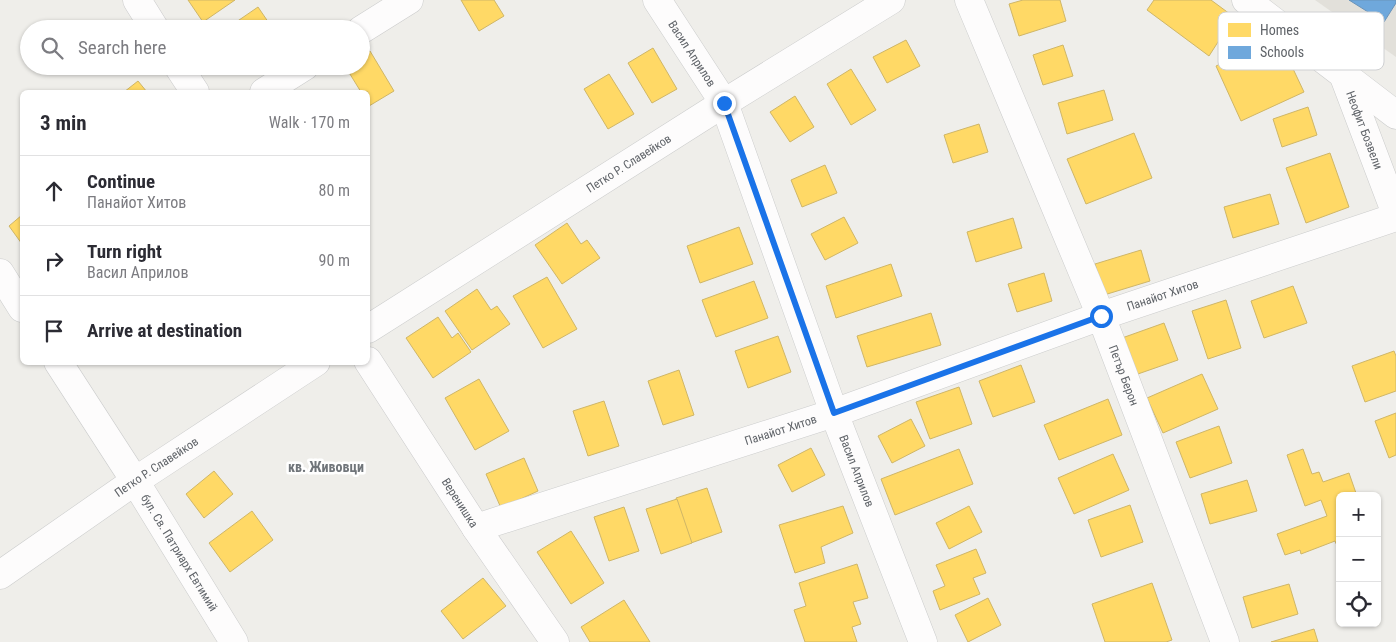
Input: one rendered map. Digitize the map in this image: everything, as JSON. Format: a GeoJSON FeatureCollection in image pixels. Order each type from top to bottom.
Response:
{"type":"FeatureCollection","features":[{"type":"Feature","properties":{"kind":"street"},"geometry":{"type":"LineString","coordinates":[[137,0],[149,20]]}},
{"type":"Feature","properties":{"kind":"street"},"geometry":{"type":"LineString","coordinates":[[370,24],[408,0]]}},
{"type":"Feature","properties":{"kind":"street","name":"Васил Априлов"},"geometry":{"type":"LineString","coordinates":[[657,0],[724,103],[834,413],[923,642]]}},
{"type":"Feature","properties":{"kind":"street","name":"Петко Р. Славейков"},"geometry":{"type":"LineString","coordinates":[[370,328],[724,103],[891,0]]}},
{"type":"Feature","properties":{"kind":"street","name":"Петър Берон"},"geometry":{"type":"LineString","coordinates":[[969,0],[1101,316],[1226,642]]}},
{"type":"Feature","properties":{"kind":"street","name":"Неофит Бозвели"},"geometry":{"type":"LineString","coordinates":[[1246,0],[1262,12]]}},
{"type":"Feature","properties":{"kind":"street","name":"Неофит Бозвели"},"geometry":{"type":"LineString","coordinates":[[1339,70],[1396,115]]}},
{"type":"Feature","properties":{"kind":"street","name":"Неофит Бозвели"},"geometry":{"type":"LineString","coordinates":[[1344,74],[1396,216]]}},
{"type":"Feature","properties":{"kind":"street"},"geometry":{"type":"LineString","coordinates":[[184,75],[194,90]]}},
{"type":"Feature","properties":{"kind":"street"},"geometry":{"type":"LineString","coordinates":[[267,90],[291,75]]}},
{"type":"Feature","properties":{"kind":"street","name":"Панайот Хитов"},"geometry":{"type":"LineString","coordinates":[[476,528],[834,413],[1101,316],[1396,216]]}},
{"type":"Feature","properties":{"kind":"street"},"geometry":{"type":"LineString","coordinates":[[0,273],[20,305]]}},
{"type":"Feature","properties":{"kind":"street","name":"Веренишка"},"geometry":{"type":"LineString","coordinates":[[370,364],[476,528],[555,642]]}},
{"type":"Feature","properties":{"kind":"street","name":"бул. Св. Патриарх Евтимий"},"geometry":{"type":"LineString","coordinates":[[60,365],[136,481],[234,642]]}},
{"type":"Feature","properties":{"kind":"street","name":"Петко Р. Славейков"},"geometry":{"type":"LineString","coordinates":[[0,575],[136,481],[311,365]]}},
{"type":"Feature","properties":{"kind":"shaded area"},"geometry":{"type":"Polygon","coordinates":[[[1315,0],[1396,0],[1396,57],[1384,49],[1384,12],[1332,12],[1315,0]]]}},
{"type":"Feature","properties":{"kind":"building: Homes"},"geometry":{"type":"Polygon","coordinates":[[[188,0],[235,0],[206,20],[202,20],[188,0]]]}},
{"type":"Feature","properties":{"kind":"building: Homes"},"geometry":{"type":"Polygon","coordinates":[[[461,0],[494,0],[504,16],[479,31],[461,0]]]}},
{"type":"Feature","properties":{"kind":"building: Homes"},"geometry":{"type":"Polygon","coordinates":[[[1023,0],[1060,0],[1066,21],[1019,36],[1009,4],[1023,0]]]}},
{"type":"Feature","properties":{"kind":"building: Homes"},"geometry":{"type":"Polygon","coordinates":[[[1154,0],[1211,0],[1227,12],[1218,12],[1218,42],[1209,56],[1147,10],[1154,0]]]}},
{"type":"Feature","properties":{"kind":"building: Homes"},"geometry":{"type":"Polygon","coordinates":[[[258,7],[267,20],[239,20],[258,7]]]}},
{"type":"Feature","properties":{"kind":"building: Homes"},"geometry":{"type":"Polygon","coordinates":[[[906,40],[920,66],[887,83],[873,57],[906,40]]]}},
{"type":"Feature","properties":{"kind":"building: Homes"},"geometry":{"type":"Polygon","coordinates":[[[1063,45],[1073,76],[1043,85],[1033,55],[1063,45]]]}},
{"type":"Feature","properties":{"kind":"building: Homes"},"geometry":{"type":"Polygon","coordinates":[[[653,48],[677,89],[652,103],[628,63],[653,48]]]}},
{"type":"Feature","properties":{"kind":"building: Homes"},"geometry":{"type":"Polygon","coordinates":[[[370,51],[394,91],[370,105],[370,90],[360,90],[351,75],[370,75],[370,51]]]}},
{"type":"Feature","properties":{"kind":"building: Homes"},"geometry":{"type":"Polygon","coordinates":[[[1218,65],[1218,70],[1294,70],[1304,92],[1241,121],[1216,66],[1218,65]]]}},
{"type":"Feature","properties":{"kind":"building: Homes"},"geometry":{"type":"Polygon","coordinates":[[[851,69],[876,110],[851,125],[827,84],[851,69]]]}},
{"type":"Feature","properties":{"kind":"building: Homes"},"geometry":{"type":"Polygon","coordinates":[[[609,74],[634,114],[608,129],[584,89],[609,74]]]}},
{"type":"Feature","properties":{"kind":"building: Homes"},"geometry":{"type":"Polygon","coordinates":[[[138,81],[145,90],[127,90],[138,81]]]}},
{"type":"Feature","properties":{"kind":"building: Homes"},"geometry":{"type":"Polygon","coordinates":[[[1104,90],[1113,120],[1067,134],[1058,103],[1104,90]]]}},
{"type":"Feature","properties":{"kind":"building: Homes"},"geometry":{"type":"Polygon","coordinates":[[[795,96],[814,127],[790,142],[770,112],[795,96]]]}},
{"type":"Feature","properties":{"kind":"building: Homes"},"geometry":{"type":"Polygon","coordinates":[[[1308,107],[1317,135],[1282,147],[1273,119],[1308,107]]]}},
{"type":"Feature","properties":{"kind":"building: Homes"},"geometry":{"type":"Polygon","coordinates":[[[979,124],[988,152],[953,163],[944,135],[979,124]]]}},
{"type":"Feature","properties":{"kind":"building: Homes"},"geometry":{"type":"Polygon","coordinates":[[[1134,133],[1152,178],[1086,204],[1067,159],[1134,133]]]}},
{"type":"Feature","properties":{"kind":"building: Homes"},"geometry":{"type":"Polygon","coordinates":[[[1330,153],[1349,207],[1306,223],[1286,168],[1330,153]]]}},
{"type":"Feature","properties":{"kind":"building: Homes"},"geometry":{"type":"Polygon","coordinates":[[[825,165],[837,193],[802,207],[791,180],[825,165]]]}},
{"type":"Feature","properties":{"kind":"building: Homes"},"geometry":{"type":"Polygon","coordinates":[[[1270,194],[1279,224],[1233,238],[1224,207],[1270,194]]]}},
{"type":"Feature","properties":{"kind":"building: Homes"},"geometry":{"type":"Polygon","coordinates":[[[20,217],[20,241],[9,226],[20,217]]]}},
{"type":"Feature","properties":{"kind":"building: Homes"},"geometry":{"type":"Polygon","coordinates":[[[844,217],[858,243],[825,260],[811,234],[844,217]]]}},
{"type":"Feature","properties":{"kind":"building: Homes"},"geometry":{"type":"Polygon","coordinates":[[[1013,218],[1022,248],[976,262],[967,232],[1013,218]]]}},
{"type":"Feature","properties":{"kind":"building: Homes"},"geometry":{"type":"Polygon","coordinates":[[[567,223],[581,244],[587,240],[600,258],[562,284],[535,245],[567,223]]]}},
{"type":"Feature","properties":{"kind":"building: Homes"},"geometry":{"type":"Polygon","coordinates":[[[739,227],[753,264],[700,283],[687,246],[739,227]]]}},
{"type":"Feature","properties":{"kind":"building: Homes"},"geometry":{"type":"Polygon","coordinates":[[[1141,250],[1150,281],[1104,295],[1095,264],[1141,250]]]}},
{"type":"Feature","properties":{"kind":"building: Homes"},"geometry":{"type":"Polygon","coordinates":[[[891,264],[902,296],[836,318],[826,286],[891,264]]]}},
{"type":"Feature","properties":{"kind":"building: Homes"},"geometry":{"type":"Polygon","coordinates":[[[1044,273],[1052,301],[1017,312],[1008,284],[1044,273]]]}},
{"type":"Feature","properties":{"kind":"building: Homes"},"geometry":{"type":"Polygon","coordinates":[[[547,277],[577,329],[543,348],[513,296],[547,277]]]}},
{"type":"Feature","properties":{"kind":"building: Homes"},"geometry":{"type":"Polygon","coordinates":[[[754,281],[768,318],[716,337],[702,300],[754,281]]]}},
{"type":"Feature","properties":{"kind":"building: Homes"},"geometry":{"type":"Polygon","coordinates":[[[1293,286],[1307,323],[1264,338],[1251,301],[1293,286]]]}},
{"type":"Feature","properties":{"kind":"building: Homes"},"geometry":{"type":"Polygon","coordinates":[[[477,289],[491,310],[497,306],[510,324],[472,350],[445,311],[477,289]]]}},
{"type":"Feature","properties":{"kind":"building: Homes"},"geometry":{"type":"Polygon","coordinates":[[[1226,300],[1241,348],[1208,359],[1192,311],[1226,300]]]}},
{"type":"Feature","properties":{"kind":"building: Homes"},"geometry":{"type":"Polygon","coordinates":[[[931,313],[941,345],[867,367],[857,336],[931,313]]]}},
{"type":"Feature","properties":{"kind":"building: Homes"},"geometry":{"type":"Polygon","coordinates":[[[438,317],[452,338],[458,333],[471,352],[433,378],[406,338],[438,317]]]}},
{"type":"Feature","properties":{"kind":"building: Homes"},"geometry":{"type":"Polygon","coordinates":[[[1164,323],[1178,360],[1135,375],[1122,338],[1164,323]]]}},
{"type":"Feature","properties":{"kind":"building: Homes"},"geometry":{"type":"Polygon","coordinates":[[[778,336],[791,372],[748,388],[735,351],[778,336]]]}},
{"type":"Feature","properties":{"kind":"building: Homes"},"geometry":{"type":"Polygon","coordinates":[[[1394,351],[1396,356],[1396,391],[1365,402],[1352,366],[1394,351]]]}},
{"type":"Feature","properties":{"kind":"building: Homes"},"geometry":{"type":"Polygon","coordinates":[[[1021,365],[1035,402],[993,417],[979,381],[1021,365]]]}},
{"type":"Feature","properties":{"kind":"building: Homes"},"geometry":{"type":"Polygon","coordinates":[[[679,370],[694,415],[663,425],[648,381],[679,370]]]}},
{"type":"Feature","properties":{"kind":"building: Homes"},"geometry":{"type":"Polygon","coordinates":[[[1202,374],[1218,409],[1163,433],[1147,398],[1202,374]]]}},
{"type":"Feature","properties":{"kind":"building: Homes"},"geometry":{"type":"Polygon","coordinates":[[[479,379],[509,431],[475,450],[445,398],[479,379]]]}},
{"type":"Feature","properties":{"kind":"building: Homes"},"geometry":{"type":"Polygon","coordinates":[[[959,387],[972,424],[930,439],[916,402],[959,387]]]}},
{"type":"Feature","properties":{"kind":"building: Homes"},"geometry":{"type":"Polygon","coordinates":[[[1108,399],[1122,435],[1059,460],[1044,425],[1108,399]]]}},
{"type":"Feature","properties":{"kind":"building: Homes"},"geometry":{"type":"Polygon","coordinates":[[[604,401],[619,446],[588,456],[573,411],[604,401]]]}},
{"type":"Feature","properties":{"kind":"building: Homes"},"geometry":{"type":"Polygon","coordinates":[[[1396,413],[1396,455],[1389,458],[1375,421],[1396,413]]]}},
{"type":"Feature","properties":{"kind":"building: Homes"},"geometry":{"type":"Polygon","coordinates":[[[911,419],[925,446],[892,463],[878,436],[911,419]]]}},
{"type":"Feature","properties":{"kind":"building: Homes"},"geometry":{"type":"Polygon","coordinates":[[[1219,426],[1232,463],[1190,478],[1176,442],[1219,426]]]}},
{"type":"Feature","properties":{"kind":"building: Homes"},"geometry":{"type":"Polygon","coordinates":[[[811,448],[825,475],[792,492],[778,465],[811,448]]]}},
{"type":"Feature","properties":{"kind":"building: Homes"},"geometry":{"type":"Polygon","coordinates":[[[959,449],[973,484],[895,515],[881,479],[959,449]]]}},
{"type":"Feature","properties":{"kind":"building: Homes"},"geometry":{"type":"Polygon","coordinates":[[[1303,449],[1312,474],[1319,472],[1323,482],[1349,473],[1356,492],[1336,492],[1336,543],[1335,541],[1301,554],[1300,550],[1285,555],[1277,534],[1327,516],[1321,500],[1305,506],[1287,455],[1303,449]]]}},
{"type":"Feature","properties":{"kind":"building: Homes"},"geometry":{"type":"Polygon","coordinates":[[[1113,454],[1129,490],[1074,514],[1058,478],[1113,454]]]}},
{"type":"Feature","properties":{"kind":"building: Homes"},"geometry":{"type":"Polygon","coordinates":[[[524,458],[538,491],[501,508],[486,474],[524,458]]]}},
{"type":"Feature","properties":{"kind":"building: Homes"},"geometry":{"type":"Polygon","coordinates":[[[214,471],[233,494],[204,518],[186,494],[214,471]]]}},
{"type":"Feature","properties":{"kind":"building: Homes"},"geometry":{"type":"Polygon","coordinates":[[[1247,480],[1257,511],[1210,524],[1201,494],[1247,480]]]}},
{"type":"Feature","properties":{"kind":"building: Homes"},"geometry":{"type":"Polygon","coordinates":[[[707,488],[722,532],[691,543],[676,498],[707,488]]]}},
{"type":"Feature","properties":{"kind":"building: Homes"},"geometry":{"type":"Polygon","coordinates":[[[677,499],[692,543],[661,554],[646,509],[677,499]]]}},
{"type":"Feature","properties":{"kind":"building: Homes"},"geometry":{"type":"Polygon","coordinates":[[[1130,505],[1143,542],[1101,557],[1088,520],[1130,505]]]}},
{"type":"Feature","properties":{"kind":"building: Homes"},"geometry":{"type":"Polygon","coordinates":[[[843,506],[853,533],[821,547],[825,563],[795,573],[779,525],[843,506]]]}},
{"type":"Feature","properties":{"kind":"building: Homes"},"geometry":{"type":"Polygon","coordinates":[[[969,506],[982,532],[949,549],[936,523],[969,506]]]}},
{"type":"Feature","properties":{"kind":"building: Homes"},"geometry":{"type":"Polygon","coordinates":[[[624,507],[639,551],[609,561],[594,517],[624,507]]]}},
{"type":"Feature","properties":{"kind":"building: Homes"},"geometry":{"type":"Polygon","coordinates":[[[252,511],[273,540],[230,572],[209,543],[252,511]]]}},
{"type":"Feature","properties":{"kind":"building: Homes"},"geometry":{"type":"Polygon","coordinates":[[[571,531],[604,583],[571,604],[537,552],[571,531]]]}},
{"type":"Feature","properties":{"kind":"building: Homes"},"geometry":{"type":"Polygon","coordinates":[[[976,549],[986,573],[973,578],[980,594],[940,610],[933,591],[945,586],[936,565],[976,549]]]}},
{"type":"Feature","properties":{"kind":"building: Homes"},"geometry":{"type":"Polygon","coordinates":[[[857,564],[868,598],[853,602],[861,624],[852,627],[857,642],[805,642],[794,610],[806,606],[799,583],[857,564]]]}},
{"type":"Feature","properties":{"kind":"building: Homes"},"geometry":{"type":"Polygon","coordinates":[[[483,578],[506,606],[463,639],[441,611],[483,578]]]}},
{"type":"Feature","properties":{"kind":"building: Homes"},"geometry":{"type":"Polygon","coordinates":[[[1152,583],[1172,640],[1166,642],[1105,642],[1092,604],[1152,583]]]}},
{"type":"Feature","properties":{"kind":"building: Homes"},"geometry":{"type":"Polygon","coordinates":[[[1289,584],[1298,614],[1252,628],[1243,597],[1289,584]]]}},
{"type":"Feature","properties":{"kind":"building: Homes"},"geometry":{"type":"Polygon","coordinates":[[[988,598],[1001,625],[968,642],[955,615],[988,598]]]}},
{"type":"Feature","properties":{"kind":"building: Homes"},"geometry":{"type":"Polygon","coordinates":[[[624,600],[650,642],[590,642],[581,627],[624,600]]]}},
{"type":"Feature","properties":{"kind":"building: Homes"},"geometry":{"type":"Polygon","coordinates":[[[1314,629],[1318,642],[1271,642],[1314,629]]]}},
{"type":"Feature","properties":{"kind":"building: Schools"},"geometry":{"type":"Polygon","coordinates":[[[1349,0],[1396,0],[1384,22],[1384,12],[1368,12],[1349,0]]]}},
{"type":"Feature","properties":{"kind":"district","name":"кв. Живовци"},"geometry":{"type":"Point","coordinates":[326,467]}},
{"type":"Feature","properties":{"kind":"route"},"geometry":{"type":"LineString","coordinates":[[724,103],[834,413],[1101,316]]}}]}
